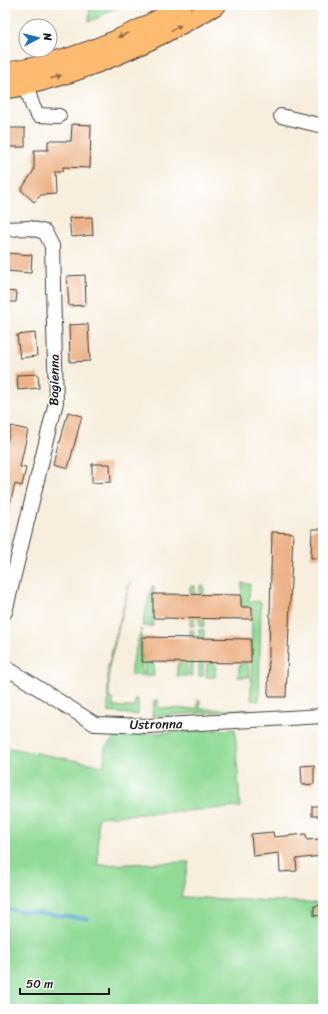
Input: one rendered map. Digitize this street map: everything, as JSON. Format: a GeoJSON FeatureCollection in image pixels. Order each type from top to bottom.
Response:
{"type":"FeatureCollection","features":[{"type":"Feature","properties":{"kind":"main road"},"geometry":{"type":"LineString","coordinates":[[5,72],[20,70],[85,51],[141,28],[183,5]]}},
{"type":"Feature","properties":{"kind":"main road"},"geometry":{"type":"LineString","coordinates":[[5,90],[26,86],[106,62],[164,35],[217,5]]}},
{"type":"Feature","properties":{"kind":"street"},"geometry":{"type":"LineString","coordinates":[[26,86],[33,107],[38,115],[59,116]]}},
{"type":"Feature","properties":{"kind":"street"},"geometry":{"type":"LineString","coordinates":[[281,116],[323,126]]}},
{"type":"Feature","properties":{"kind":"street","name":"Bagienna"},"geometry":{"type":"LineString","coordinates":[[5,228],[30,228],[45,232],[52,246],[56,402],[5,612]]}},
{"type":"Feature","properties":{"kind":"street","name":"Ustronna"},"geometry":{"type":"LineString","coordinates":[[5,667],[95,724],[148,726],[323,716]]}},
{"type":"Feature","properties":{"kind":"green space"},"geometry":{"type":"Polygon","coordinates":[[[90,5],[122,5],[89,22],[90,5]]]}},
{"type":"Feature","properties":{"kind":"green space"},"geometry":{"type":"Polygon","coordinates":[[[130,582],[109,667],[109,698],[113,699],[113,707],[134,707],[135,699],[138,699],[138,715],[108,712],[108,666],[130,582]]]}},
{"type":"Feature","properties":{"kind":"green space"},"geometry":{"type":"Polygon","coordinates":[[[242,583],[250,584],[249,601],[261,602],[259,701],[251,700],[252,607],[241,607],[242,583]]]}},
{"type":"Feature","properties":{"kind":"green space"},"geometry":{"type":"Polygon","coordinates":[[[152,586],[154,586],[153,626],[142,626],[152,586]]]}},
{"type":"Feature","properties":{"kind":"green space"},"geometry":{"type":"Polygon","coordinates":[[[190,586],[195,586],[194,626],[190,626],[190,586]]]}},
{"type":"Feature","properties":{"kind":"green space"},"geometry":{"type":"Polygon","coordinates":[[[200,586],[204,586],[204,627],[199,626],[200,586]]]}},
{"type":"Feature","properties":{"kind":"green space"},"geometry":{"type":"Polygon","coordinates":[[[141,629],[142,676],[131,675],[131,667],[141,629]]]}},
{"type":"Feature","properties":{"kind":"green space"},"geometry":{"type":"Polygon","coordinates":[[[190,630],[194,630],[193,676],[189,676],[190,630]]]}},
{"type":"Feature","properties":{"kind":"green space"},"geometry":{"type":"Polygon","coordinates":[[[199,630],[204,630],[203,676],[199,676],[199,630]]]}},
{"type":"Feature","properties":{"kind":"green space"},"geometry":{"type":"Polygon","coordinates":[[[145,662],[152,662],[152,664],[154,664],[154,676],[144,676],[145,662]]]}},
{"type":"Feature","properties":{"kind":"green space"},"geometry":{"type":"Polygon","coordinates":[[[179,662],[186,662],[187,676],[177,676],[177,665],[179,665],[179,662]]]}},
{"type":"Feature","properties":{"kind":"green space"},"geometry":{"type":"Polygon","coordinates":[[[207,663],[214,663],[216,666],[215,677],[206,677],[207,663]]]}},
{"type":"Feature","properties":{"kind":"green space"},"geometry":{"type":"Polygon","coordinates":[[[241,663],[248,663],[249,677],[238,677],[239,666],[241,666],[241,663]]]}},
{"type":"Feature","properties":{"kind":"green space"},"geometry":{"type":"Polygon","coordinates":[[[158,699],[158,708],[197,709],[198,700],[200,700],[200,709],[251,710],[152,716],[154,701],[158,699]]]}},
{"type":"Feature","properties":{"kind":"green space"},"geometry":{"type":"Polygon","coordinates":[[[235,729],[240,807],[98,817],[98,865],[189,862],[181,897],[323,903],[323,1009],[5,1009],[5,747],[104,766],[105,747],[118,735],[235,729]]]}},
{"type":"Feature","properties":{"kind":"building"},"geometry":{"type":"Polygon","coordinates":[[[72,124],[91,125],[90,168],[63,167],[63,171],[55,171],[56,194],[41,195],[34,202],[21,190],[34,170],[34,150],[48,150],[48,141],[71,141],[72,124]]]}},
{"type":"Feature","properties":{"kind":"building"},"geometry":{"type":"Polygon","coordinates":[[[9,128],[25,128],[25,147],[9,147],[9,128]]]}},
{"type":"Feature","properties":{"kind":"building"},"geometry":{"type":"Polygon","coordinates":[[[92,217],[93,235],[71,237],[69,218],[92,217]]]}},
{"type":"Feature","properties":{"kind":"building"},"geometry":{"type":"Polygon","coordinates":[[[7,253],[32,255],[31,273],[6,271],[7,253]]]}},
{"type":"Feature","properties":{"kind":"building"},"geometry":{"type":"Polygon","coordinates":[[[85,275],[86,305],[69,306],[67,276],[85,275]]]}},
{"type":"Feature","properties":{"kind":"building"},"geometry":{"type":"Polygon","coordinates":[[[5,291],[17,292],[16,302],[5,302],[5,291]]]}},
{"type":"Feature","properties":{"kind":"building"},"geometry":{"type":"Polygon","coordinates":[[[88,324],[90,361],[70,362],[69,325],[88,324]]]}},
{"type":"Feature","properties":{"kind":"building"},"geometry":{"type":"Polygon","coordinates":[[[35,333],[37,356],[20,358],[17,335],[35,333]]]}},
{"type":"Feature","properties":{"kind":"building"},"geometry":{"type":"Polygon","coordinates":[[[38,374],[39,388],[18,390],[17,375],[38,374]]]}},
{"type":"Feature","properties":{"kind":"building"},"geometry":{"type":"Polygon","coordinates":[[[68,412],[82,416],[68,468],[54,464],[68,412]]]}},
{"type":"Feature","properties":{"kind":"building"},"geometry":{"type":"Polygon","coordinates":[[[11,426],[28,430],[20,467],[26,468],[22,486],[15,484],[8,512],[5,511],[5,451],[11,426]]]}},
{"type":"Feature","properties":{"kind":"building"},"geometry":{"type":"Polygon","coordinates":[[[92,464],[110,464],[111,482],[92,483],[92,464]]]}},
{"type":"Feature","properties":{"kind":"building"},"geometry":{"type":"Polygon","coordinates":[[[312,529],[322,529],[321,558],[311,558],[312,529]]]}},
{"type":"Feature","properties":{"kind":"building"},"geometry":{"type":"Polygon","coordinates":[[[272,532],[293,533],[286,697],[269,697],[268,692],[272,532]]]}},
{"type":"Feature","properties":{"kind":"building"},"geometry":{"type":"Polygon","coordinates":[[[153,594],[241,595],[241,607],[252,607],[252,619],[153,618],[153,594]]]}},
{"type":"Feature","properties":{"kind":"building"},"geometry":{"type":"Polygon","coordinates":[[[142,637],[251,639],[251,663],[142,662],[142,637]]]}},
{"type":"Feature","properties":{"kind":"building"},"geometry":{"type":"Polygon","coordinates":[[[314,765],[314,784],[302,785],[301,766],[314,765]]]}},
{"type":"Feature","properties":{"kind":"building"},"geometry":{"type":"Polygon","coordinates":[[[312,806],[323,806],[323,816],[312,816],[312,806]]]}},
{"type":"Feature","properties":{"kind":"building"},"geometry":{"type":"Polygon","coordinates":[[[273,832],[274,837],[306,834],[307,840],[319,839],[321,856],[296,859],[297,871],[280,872],[279,853],[253,856],[251,834],[273,832]]]}},
{"type":"Feature","properties":{"kind":"building"},"geometry":{"type":"Polygon","coordinates":[[[323,905],[323,915],[314,916],[314,906],[323,905]]]}},
{"type":"Feature","properties":{"kind":"waterway"},"geometry":{"type":"LineString","coordinates":[[5,909],[88,919]]}}]}
